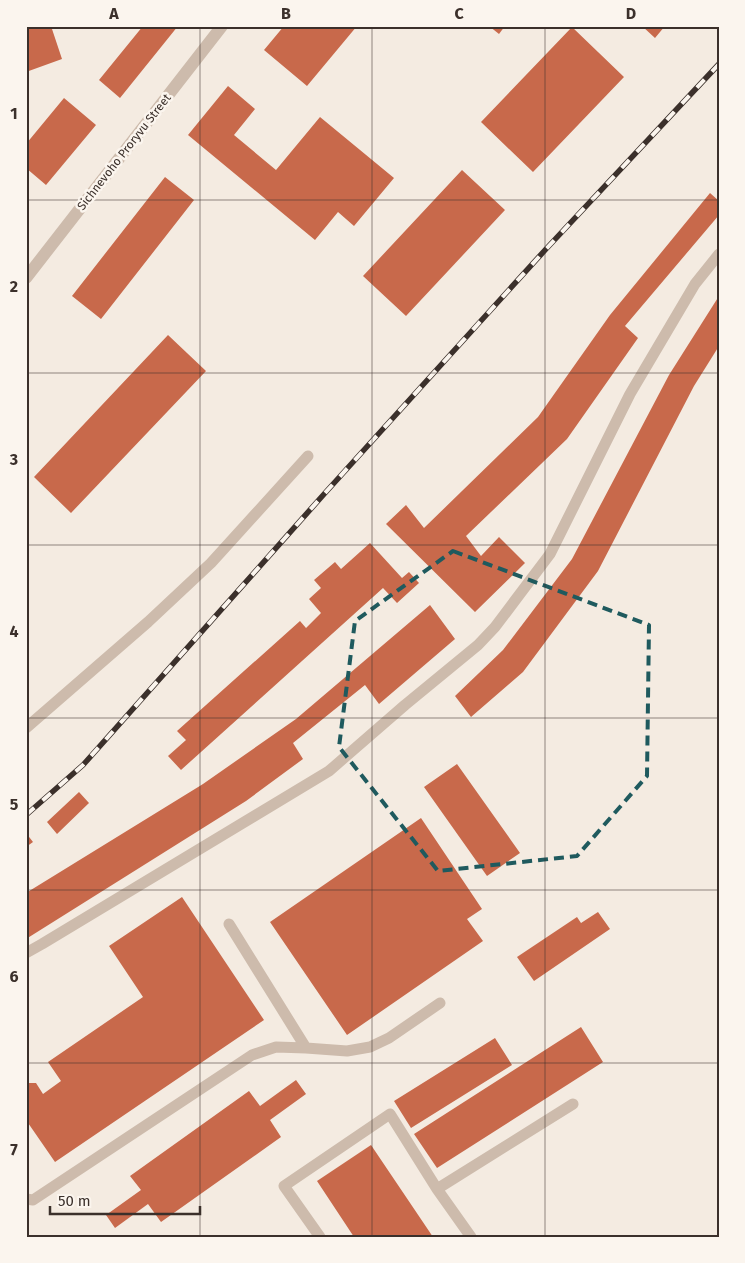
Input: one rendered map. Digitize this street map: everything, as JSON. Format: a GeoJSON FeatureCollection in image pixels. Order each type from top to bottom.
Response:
{"type":"FeatureCollection","features":[{"type":"Feature","properties":{"kind":"street","name":"Sichnevoho Proryvu Street"},"geometry":{"type":"LineString","coordinates":[[26,278],[222,26]]}},
{"type":"Feature","properties":{"kind":"lane"},"geometry":{"type":"LineString","coordinates":[[26,952],[329,771],[478,645],[495,627],[550,554],[630,394],[695,284],[719,254]]}},
{"type":"Feature","properties":{"kind":"lane"},"geometry":{"type":"LineString","coordinates":[[26,728],[148,622],[211,563],[308,456]]}},
{"type":"Feature","properties":{"kind":"lane"},"geometry":{"type":"LineString","coordinates":[[229,924],[306,1048]]}},
{"type":"Feature","properties":{"kind":"lane"},"geometry":{"type":"LineString","coordinates":[[26,1199],[33,1200],[252,1055],[276,1047],[347,1051],[370,1047],[389,1038],[440,1003]]}},
{"type":"Feature","properties":{"kind":"lane"},"geometry":{"type":"LineString","coordinates":[[437,1188],[573,1104]]}},
{"type":"Feature","properties":{"kind":"lane"},"geometry":{"type":"LineString","coordinates":[[320,1237],[284,1186],[390,1114],[471,1237]]}},
{"type":"Feature","properties":{"kind":"highlighted area"},"geometry":{"type":"Polygon","coordinates":[[[453,551],[649,625],[647,776],[577,856],[438,871],[339,747],[355,621],[453,551]]]}},
{"type":"Feature","properties":{"kind":"building"},"geometry":{"type":"Polygon","coordinates":[[[26,26],[51,26],[62,59],[26,72],[26,26]]]}},
{"type":"Feature","properties":{"kind":"building"},"geometry":{"type":"Polygon","coordinates":[[[143,26],[178,26],[120,98],[99,80],[143,26]]]}},
{"type":"Feature","properties":{"kind":"building"},"geometry":{"type":"Polygon","coordinates":[[[284,26],[357,26],[307,86],[264,50],[284,26]]]}},
{"type":"Feature","properties":{"kind":"building"},"geometry":{"type":"Polygon","coordinates":[[[489,26],[505,26],[499,34],[489,26]]]}},
{"type":"Feature","properties":{"kind":"building"},"geometry":{"type":"Polygon","coordinates":[[[642,26],[665,26],[655,38],[642,26]]]}},
{"type":"Feature","properties":{"kind":"building"},"geometry":{"type":"Polygon","coordinates":[[[572,27],[624,77],[533,172],[481,122],[572,27]]]}},
{"type":"Feature","properties":{"kind":"building"},"geometry":{"type":"Polygon","coordinates":[[[228,86],[255,109],[234,135],[276,170],[320,117],[394,178],[354,226],[338,212],[315,240],[188,135],[228,86]]]}},
{"type":"Feature","properties":{"kind":"building"},"geometry":{"type":"Polygon","coordinates":[[[64,98],[96,125],[46,185],[26,168],[26,144],[64,98]]]}},
{"type":"Feature","properties":{"kind":"building"},"geometry":{"type":"Polygon","coordinates":[[[462,170],[505,210],[406,316],[363,276],[462,170]]]}},
{"type":"Feature","properties":{"kind":"building"},"geometry":{"type":"Polygon","coordinates":[[[165,177],[194,200],[101,319],[72,296],[165,177]]]}},
{"type":"Feature","properties":{"kind":"building"},"geometry":{"type":"Polygon","coordinates":[[[710,193],[719,201],[719,215],[625,326],[638,338],[567,439],[466,536],[481,556],[499,537],[525,563],[475,612],[386,524],[406,505],[424,528],[538,417],[610,315],[710,193]]]}},
{"type":"Feature","properties":{"kind":"building"},"geometry":{"type":"Polygon","coordinates":[[[719,296],[719,346],[694,386],[598,571],[523,672],[471,717],[455,696],[503,650],[572,559],[669,375],[719,296]]]}},
{"type":"Feature","properties":{"kind":"building"},"geometry":{"type":"Polygon","coordinates":[[[168,335],[206,371],[71,513],[34,477],[168,335]]]}},
{"type":"Feature","properties":{"kind":"building"},"geometry":{"type":"Polygon","coordinates":[[[370,543],[402,578],[409,572],[419,583],[397,603],[383,588],[181,770],[168,756],[186,740],[177,731],[300,621],[306,628],[321,613],[309,599],[321,588],[314,580],[335,562],[341,569],[370,543]]]}},
{"type":"Feature","properties":{"kind":"building"},"geometry":{"type":"Polygon","coordinates":[[[430,605],[455,639],[379,704],[365,685],[293,743],[303,759],[246,801],[26,939],[26,893],[203,784],[296,719],[430,605]]]}},
{"type":"Feature","properties":{"kind":"building"},"geometry":{"type":"Polygon","coordinates":[[[457,764],[520,853],[487,876],[424,787],[457,764]]]}},
{"type":"Feature","properties":{"kind":"building"},"geometry":{"type":"Polygon","coordinates":[[[79,792],[89,803],[57,834],[47,822],[79,792]]]}},
{"type":"Feature","properties":{"kind":"building"},"geometry":{"type":"Polygon","coordinates":[[[421,818],[482,909],[467,919],[483,941],[347,1035],[270,922],[421,818]]]}},
{"type":"Feature","properties":{"kind":"building"},"geometry":{"type":"Polygon","coordinates":[[[26,833],[33,842],[26,847],[26,833]]]}},
{"type":"Feature","properties":{"kind":"building"},"geometry":{"type":"Polygon","coordinates":[[[182,897],[264,1020],[55,1162],[26,1120],[26,1083],[36,1083],[43,1094],[61,1081],[48,1062],[143,997],[109,946],[182,897]]]}},
{"type":"Feature","properties":{"kind":"building"},"geometry":{"type":"Polygon","coordinates":[[[598,912],[610,929],[534,981],[517,957],[577,917],[581,923],[598,912]]]}},
{"type":"Feature","properties":{"kind":"building"},"geometry":{"type":"Polygon","coordinates":[[[581,1027],[603,1062],[437,1168],[414,1134],[581,1027]]]}},
{"type":"Feature","properties":{"kind":"building"},"geometry":{"type":"Polygon","coordinates":[[[495,1038],[512,1065],[411,1128],[394,1101],[495,1038]]]}},
{"type":"Feature","properties":{"kind":"building"},"geometry":{"type":"Polygon","coordinates":[[[296,1080],[306,1094],[270,1120],[281,1137],[161,1222],[148,1204],[115,1228],[106,1215],[141,1190],[130,1176],[249,1091],[260,1106],[296,1080]]]}},
{"type":"Feature","properties":{"kind":"building"},"geometry":{"type":"Polygon","coordinates":[[[371,1145],[433,1237],[354,1237],[317,1181],[371,1145]]]}},
{"type":"Feature","properties":{"kind":"railway"},"geometry":{"type":"LineString","coordinates":[[26,815],[83,765],[325,493],[546,249],[719,64]]}}]}
